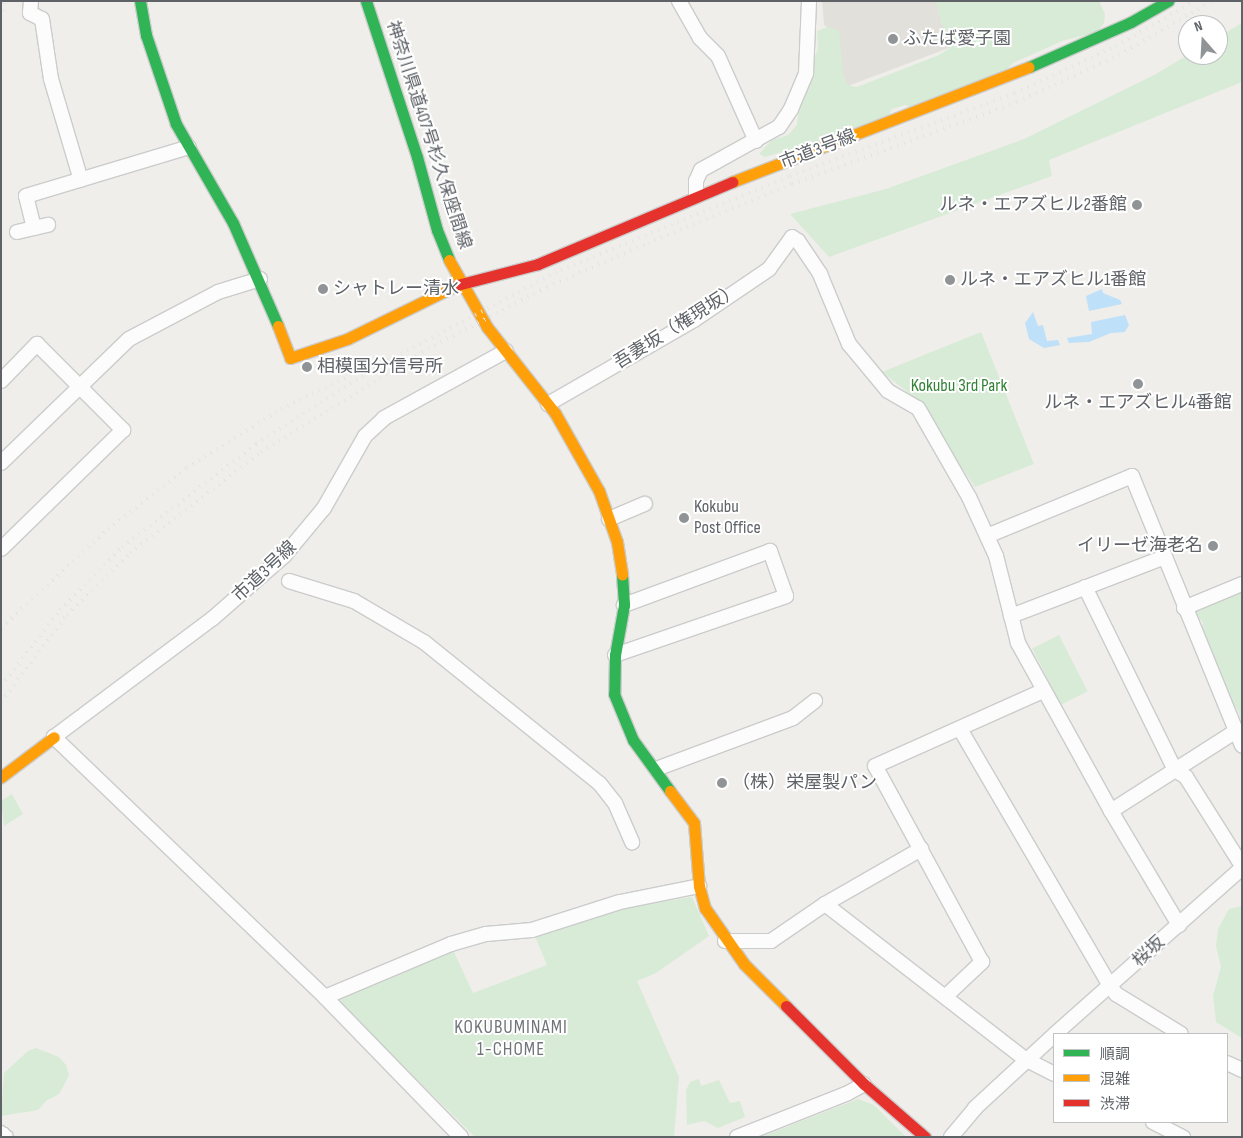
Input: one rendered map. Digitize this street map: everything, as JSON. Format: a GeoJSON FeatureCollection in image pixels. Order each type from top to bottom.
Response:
{"type":"FeatureCollection","features":[{"type":"Feature","properties":{"kind":"street"},"geometry":{"type":"LineString","coordinates":[[31,1],[30,13],[42,19],[51,79],[81,180]]}},
{"type":"Feature","properties":{"kind":"street"},"geometry":{"type":"LineString","coordinates":[[1,464],[129,339],[218,292],[260,279],[233,223],[176,124],[146,35],[140,1]]}},
{"type":"Feature","properties":{"kind":"street","name":"神奈川県道407号杉久保座間線"},"geometry":{"type":"LineString","coordinates":[[366,1],[417,157],[436,230],[482,320],[548,404],[579,452],[599,491],[609,519],[622,568],[624,605],[615,655],[614,694],[633,740],[694,823],[699,886],[705,908],[725,941],[755,976],[864,1084],[925,1137]]}},
{"type":"Feature","properties":{"kind":"street"},"geometry":{"type":"LineString","coordinates":[[679,1],[700,38],[718,56],[756,141]]}},
{"type":"Feature","properties":{"kind":"street"},"geometry":{"type":"LineString","coordinates":[[696,196],[696,181],[701,170],[779,127],[799,92],[806,73],[809,1]]}},
{"type":"Feature","properties":{"kind":"street","name":"市道3号線"},"geometry":{"type":"LineString","coordinates":[[260,279],[290,358],[347,339],[445,290],[478,278],[509,274],[538,264],[696,196],[995,82],[1101,35],[1168,1]]}},
{"type":"Feature","properties":{"kind":"street"},"geometry":{"type":"LineString","coordinates":[[34,228],[26,196],[189,147]]}},
{"type":"Feature","properties":{"kind":"street"},"geometry":{"type":"LineString","coordinates":[[18,232],[48,225]]}},
{"type":"Feature","properties":{"kind":"street","name":"吾妻坂（権現坂）"},"geometry":{"type":"LineString","coordinates":[[548,404],[694,320],[770,268],[792,237],[820,274],[850,344],[888,391],[918,408],[969,497],[987,536]]}},
{"type":"Feature","properties":{"kind":"street"},"geometry":{"type":"LineString","coordinates":[[1,381],[37,344],[123,430],[1,548]]}},
{"type":"Feature","properties":{"kind":"street","name":"市道3号線"},"geometry":{"type":"LineString","coordinates":[[1,777],[212,619],[288,552],[324,508],[365,436],[384,418],[506,351]]}},
{"type":"Feature","properties":{"kind":"street"},"geometry":{"type":"LineString","coordinates":[[1179,925],[1111,811],[1043,691],[1013,632],[1011,616],[996,556],[987,536],[1132,476],[1184,608],[1242,745]]}},
{"type":"Feature","properties":{"kind":"street"},"geometry":{"type":"LineString","coordinates":[[609,519],[645,504]]}},
{"type":"Feature","properties":{"kind":"street"},"geometry":{"type":"LineString","coordinates":[[615,655],[786,596],[770,551],[624,605]]}},
{"type":"Feature","properties":{"kind":"street"},"geometry":{"type":"LineString","coordinates":[[1011,616],[1165,557]]}},
{"type":"Feature","properties":{"kind":"street"},"geometry":{"type":"LineString","coordinates":[[288,581],[354,600],[424,642],[600,784],[615,803],[632,842]]}},
{"type":"Feature","properties":{"kind":"street"},"geometry":{"type":"LineString","coordinates":[[1184,608],[1242,584]]}},
{"type":"Feature","properties":{"kind":"street"},"geometry":{"type":"LineString","coordinates":[[1085,587],[1175,770],[1186,777],[1242,867]]}},
{"type":"Feature","properties":{"kind":"street"},"geometry":{"type":"LineString","coordinates":[[946,996],[982,962],[875,766],[1043,691]]}},
{"type":"Feature","properties":{"kind":"street"},"geometry":{"type":"LineString","coordinates":[[656,769],[793,718],[815,701]]}},
{"type":"Feature","properties":{"kind":"street"},"geometry":{"type":"LineString","coordinates":[[960,729],[1116,994],[1180,1033]]}},
{"type":"Feature","properties":{"kind":"street"},"geometry":{"type":"LineString","coordinates":[[1111,811],[1236,732]]}},
{"type":"Feature","properties":{"kind":"street"},"geometry":{"type":"LineString","coordinates":[[54,737],[325,997],[461,1137]]}},
{"type":"Feature","properties":{"kind":"street"},"geometry":{"type":"LineString","coordinates":[[725,941],[771,941],[825,904],[922,849]]}},
{"type":"Feature","properties":{"kind":"street","name":"桜坂"},"geometry":{"type":"LineString","coordinates":[[1055,1033],[1112,987],[1242,867]]}},
{"type":"Feature","properties":{"kind":"street"},"geometry":{"type":"LineString","coordinates":[[325,997],[460,942],[486,934],[532,930],[620,902],[699,886]]}},
{"type":"Feature","properties":{"kind":"street"},"geometry":{"type":"LineString","coordinates":[[825,904],[1025,1059],[1053,1073]]}},
{"type":"Feature","properties":{"kind":"street","name":"桜坂"},"geometry":{"type":"LineString","coordinates":[[951,1137],[974,1108],[1053,1035]]}},
{"type":"Feature","properties":{"kind":"street"},"geometry":{"type":"LineString","coordinates":[[1228,1063],[1242,1070]]}},
{"type":"Feature","properties":{"kind":"street"},"geometry":{"type":"LineString","coordinates":[[737,1137],[848,1093],[864,1084]]}},
{"type":"Feature","properties":{"kind":"street"},"geometry":{"type":"LineString","coordinates":[[1154,1123],[1184,1137]]}},
{"type":"Feature","properties":{"kind":"street"},"geometry":{"type":"LineString","coordinates":[[1,1132],[6,1137]]}},
{"type":"Feature","properties":{"kind":"shaded area","name":"ふたば愛子園"},"geometry":{"type":"Polygon","coordinates":[[[822,1],[944,1],[954,46],[848,86],[842,76],[832,31],[824,25],[822,1]]]}},
{"type":"Feature","properties":{"kind":"green space"},"geometry":{"type":"Polygon","coordinates":[[[936,1],[1099,1],[1105,14],[1104,23],[1097,32],[1062,41],[1013,63],[1007,69],[912,108],[905,105],[892,109],[885,122],[765,157],[759,154],[772,140],[788,135],[797,125],[800,99],[818,48],[817,31],[827,27],[839,31],[843,74],[847,85],[857,87],[939,55],[950,48],[953,42],[941,23],[936,1]]]}},
{"type":"Feature","properties":{"kind":"green space"},"geometry":{"type":"Polygon","coordinates":[[[1242,23],[1242,82],[1049,160],[1052,176],[829,257],[790,214],[886,189],[1024,139],[1154,75],[1178,61],[1178,65],[1228,65],[1228,31],[1242,23]]]}},
{"type":"Feature","properties":{"kind":"green space","name":"Kokubu 3rd Park"},"geometry":{"type":"Polygon","coordinates":[[[981,332],[1034,464],[975,487],[942,439],[923,404],[882,372],[981,332]]]}},
{"type":"Feature","properties":{"kind":"green space"},"geometry":{"type":"Polygon","coordinates":[[[1242,585],[1242,723],[1238,710],[1226,696],[1200,636],[1203,623],[1194,612],[1196,604],[1242,585]]]}},
{"type":"Feature","properties":{"kind":"green space"},"geometry":{"type":"Polygon","coordinates":[[[1059,635],[1088,691],[1061,705],[1032,649],[1059,635]]]}},
{"type":"Feature","properties":{"kind":"green space"},"geometry":{"type":"Polygon","coordinates":[[[12,794],[23,814],[4,826],[1,801],[12,794]]]}},
{"type":"Feature","properties":{"kind":"green space"},"geometry":{"type":"Polygon","coordinates":[[[692,897],[709,936],[656,973],[637,981],[679,1077],[674,1137],[475,1137],[342,1005],[339,994],[453,950],[473,993],[547,965],[534,934],[609,910],[692,897]]]}},
{"type":"Feature","properties":{"kind":"green space"},"geometry":{"type":"Polygon","coordinates":[[[1242,906],[1242,1038],[1216,1022],[1213,996],[1221,967],[1216,946],[1218,929],[1229,909],[1242,906]]]}},
{"type":"Feature","properties":{"kind":"green space"},"geometry":{"type":"Polygon","coordinates":[[[36,1048],[59,1057],[66,1065],[69,1075],[64,1085],[59,1094],[46,1101],[38,1110],[1,1116],[4,1073],[28,1051],[36,1048]]]}},
{"type":"Feature","properties":{"kind":"green space"},"geometry":{"type":"Polygon","coordinates":[[[699,1079],[701,1086],[719,1080],[730,1103],[740,1101],[745,1117],[718,1128],[704,1121],[687,1125],[686,1090],[690,1082],[699,1079]]]}},
{"type":"Feature","properties":{"kind":"green space"},"geometry":{"type":"Polygon","coordinates":[[[858,1099],[874,1105],[906,1137],[761,1137],[858,1099]]]}},
{"type":"Feature","properties":{"kind":"water"},"geometry":{"type":"Polygon","coordinates":[[[1102,289],[1103,293],[1120,300],[1122,304],[1089,311],[1086,296],[1102,289]]]}},
{"type":"Feature","properties":{"kind":"water"},"geometry":{"type":"Polygon","coordinates":[[[1033,312],[1038,326],[1043,325],[1047,341],[1058,340],[1060,345],[1044,348],[1029,339],[1025,323],[1033,312]]]}},
{"type":"Feature","properties":{"kind":"water"},"geometry":{"type":"Polygon","coordinates":[[[1125,315],[1129,325],[1125,332],[1111,333],[1089,342],[1069,343],[1067,338],[1092,334],[1091,322],[1125,315]]]}},
{"type":"Feature","properties":{"kind":"railway"},"geometry":{"type":"LineString","coordinates":[[1,18],[4,1]]}},
{"type":"Feature","properties":{"kind":"railway"},"geometry":{"type":"LineString","coordinates":[[1,686],[60,610],[122,547],[256,444],[376,367],[561,270],[790,176],[1015,93],[1116,46],[1195,1]]}},
{"type":"Feature","properties":{"kind":"railway"},"geometry":{"type":"LineString","coordinates":[[1,702],[67,615],[130,553],[261,452],[422,352],[547,287],[648,243],[792,184],[1017,102],[1119,55],[1212,1]]}},
{"type":"Feature","properties":{"kind":"railway"},"geometry":{"type":"LineString","coordinates":[[1,628],[108,529],[187,468],[281,409],[357,372]]}},
{"type":"Feature","properties":{"kind":"traffic: fast"},"geometry":{"type":"LineString","coordinates":[[140,1],[146,35],[176,124],[233,223],[278,326]]}},
{"type":"Feature","properties":{"kind":"traffic: fast"},"geometry":{"type":"LineString","coordinates":[[366,1],[417,157],[437,230],[449,260]]}},
{"type":"Feature","properties":{"kind":"traffic: fast"},"geometry":{"type":"LineString","coordinates":[[1029,67],[1131,22],[1168,1]]}},
{"type":"Feature","properties":{"kind":"traffic: fast"},"geometry":{"type":"LineString","coordinates":[[622,575],[624,605],[615,655],[614,694],[633,740],[670,791]]}},
{"type":"Feature","properties":{"kind":"traffic: slow"},"geometry":{"type":"LineString","coordinates":[[732,182],[1029,67]]}},
{"type":"Feature","properties":{"kind":"traffic: slow"},"geometry":{"type":"LineString","coordinates":[[449,260],[487,327],[555,413],[599,491],[617,542],[622,575]]}},
{"type":"Feature","properties":{"kind":"traffic: slow"},"geometry":{"type":"LineString","coordinates":[[278,326],[290,358],[347,339],[457,285]]}},
{"type":"Feature","properties":{"kind":"traffic: slow"},"geometry":{"type":"LineString","coordinates":[[1,777],[54,737]]}},
{"type":"Feature","properties":{"kind":"traffic: slow"},"geometry":{"type":"LineString","coordinates":[[670,791],[694,823],[699,886],[705,908],[744,964],[786,1006]]}},
{"type":"Feature","properties":{"kind":"traffic: jam"},"geometry":{"type":"LineString","coordinates":[[457,285],[538,264],[732,182]]}},
{"type":"Feature","properties":{"kind":"traffic: jam"},"geometry":{"type":"LineString","coordinates":[[786,1006],[864,1084],[925,1137]]}},
{"type":"Feature","properties":{"kind":"place","name":"ふたば愛子園"},"geometry":{"type":"Point","coordinates":[893,39]}},
{"type":"Feature","properties":{"kind":"place","name":"ルネ・エアズヒル2番館"},"geometry":{"type":"Point","coordinates":[1137,205]}},
{"type":"Feature","properties":{"kind":"place","name":"ルネ・エアズヒル1番館"},"geometry":{"type":"Point","coordinates":[950,280]}},
{"type":"Feature","properties":{"kind":"place","name":"シャトレー清水"},"geometry":{"type":"Point","coordinates":[323,289]}},
{"type":"Feature","properties":{"kind":"place","name":"相模国分信号所"},"geometry":{"type":"Point","coordinates":[307,367]}},
{"type":"Feature","properties":{"kind":"place","name":"ルネ・エアズヒル4番館"},"geometry":{"type":"Point","coordinates":[1138,384]}},
{"type":"Feature","properties":{"kind":"place","name":"Kokubu Post Office"},"geometry":{"type":"Point","coordinates":[684,518]}},
{"type":"Feature","properties":{"kind":"place","name":"イリーゼ海老名"},"geometry":{"type":"Point","coordinates":[1213,546]}},
{"type":"Feature","properties":{"kind":"place","name":"（株）栄屋製パン"},"geometry":{"type":"Point","coordinates":[722,783]}},
{"type":"Feature","properties":{"kind":"district","name":"KOKUBUMINAMI 1-CHOME"},"geometry":{"type":"Point","coordinates":[511,1039]}}]}
